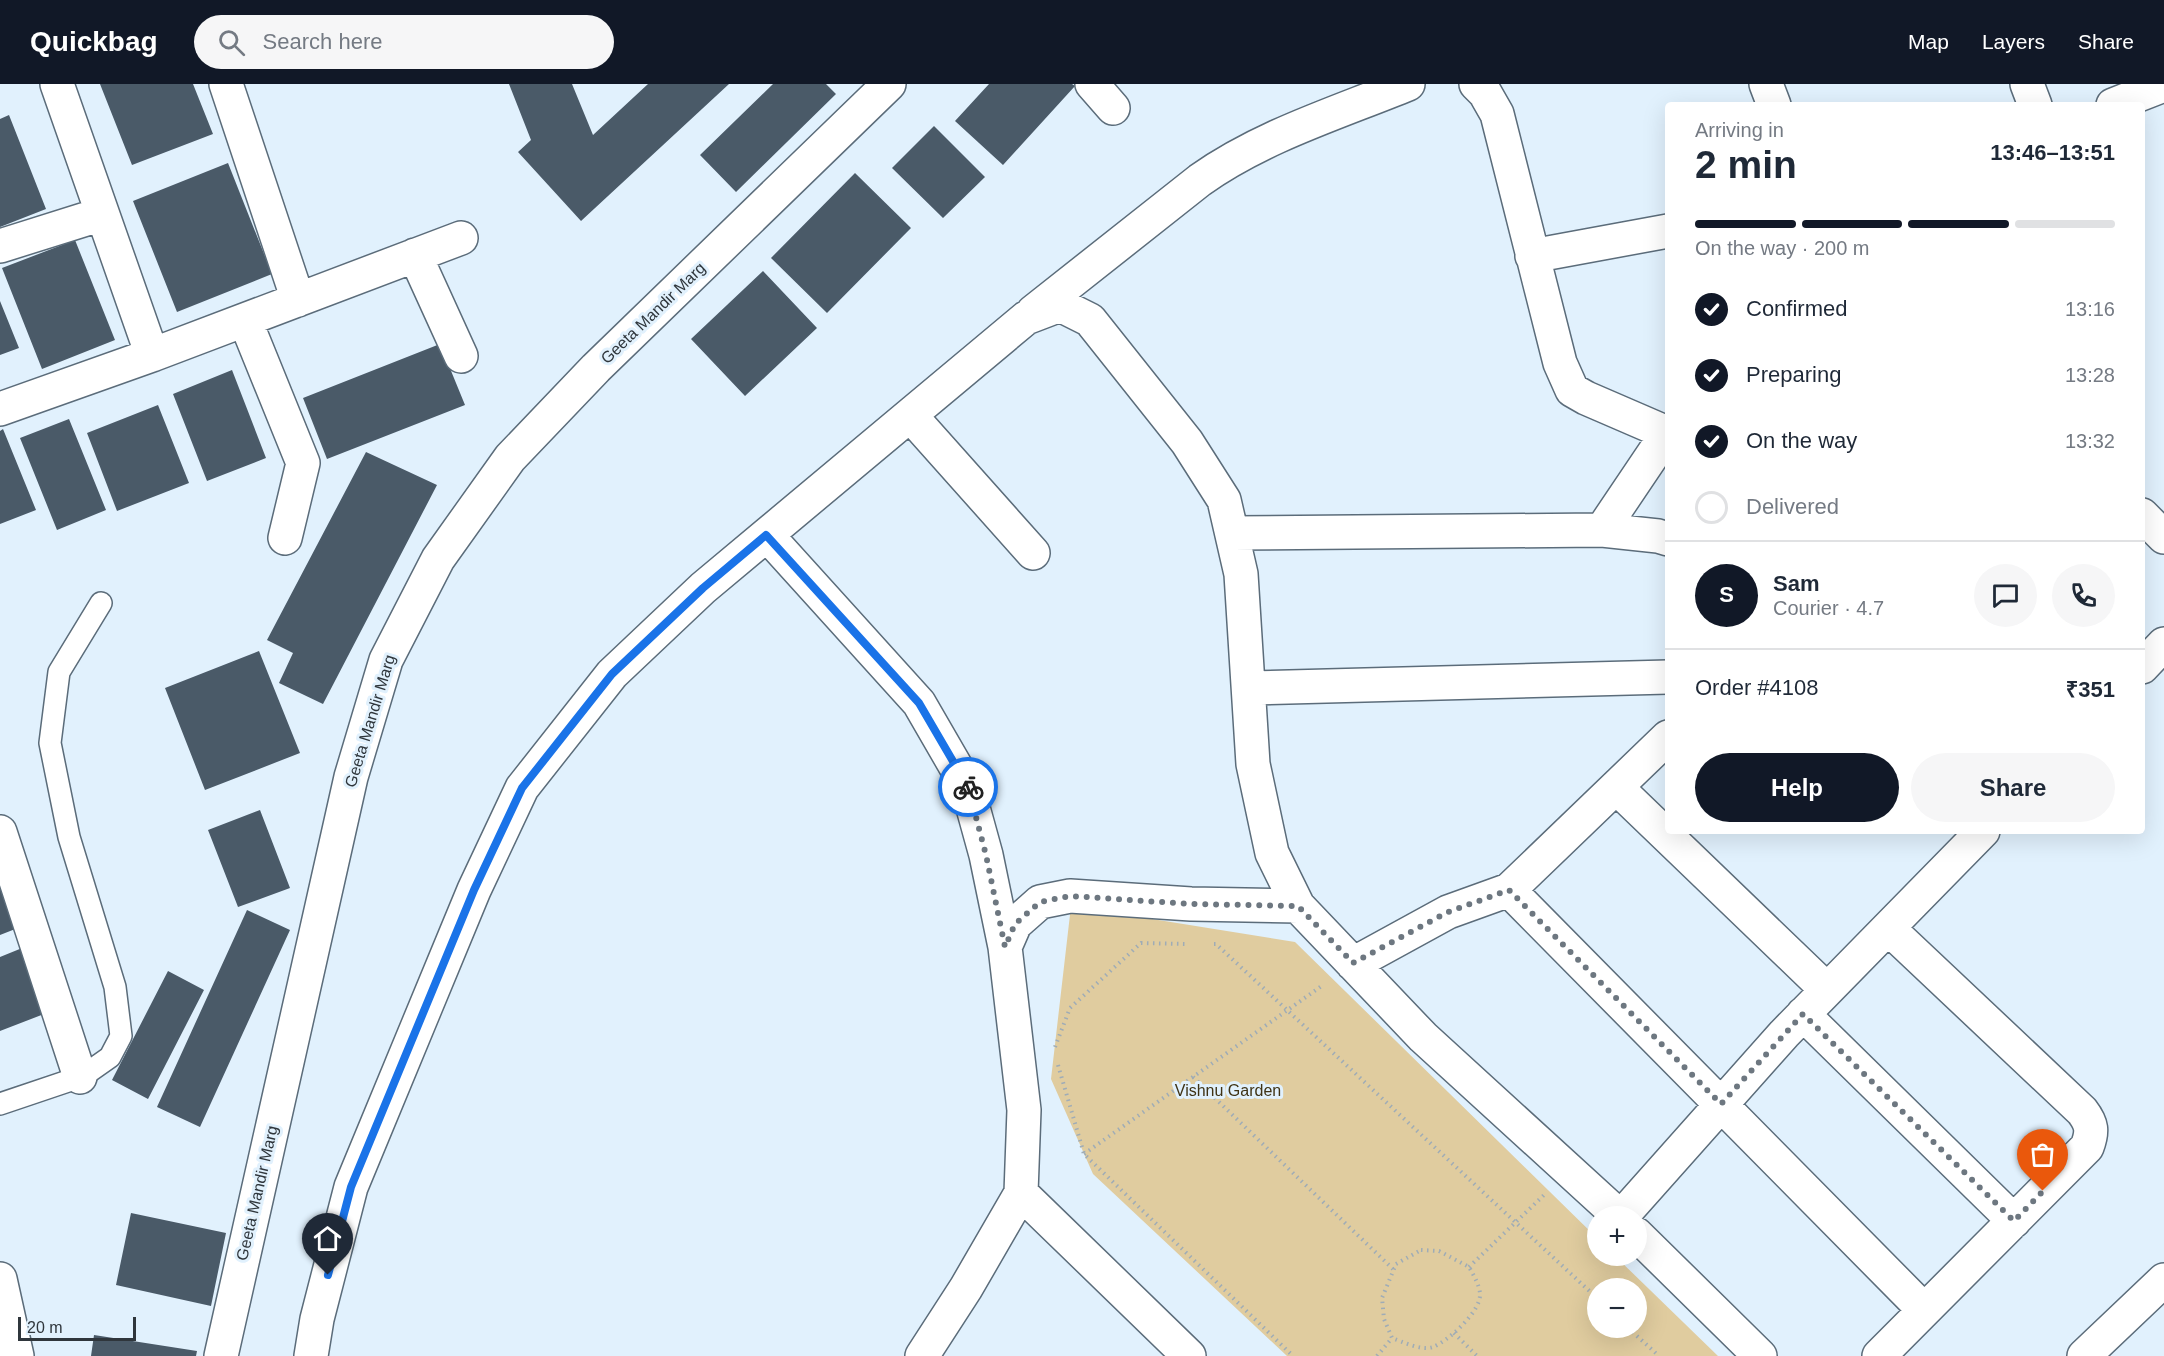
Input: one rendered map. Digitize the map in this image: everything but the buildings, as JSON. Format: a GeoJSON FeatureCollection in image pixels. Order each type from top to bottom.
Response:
{"type":"FeatureCollection","features":[{"type":"Feature","properties":{"kind":"street"},"geometry":{"type":"LineString","coordinates":[[57,84],[152,356]]}},
{"type":"Feature","properties":{"kind":"street"},"geometry":{"type":"LineString","coordinates":[[226,84],[298,300]]}},
{"type":"Feature","properties":{"kind":"street","name":"Geeta Mandir Marg"},"geometry":{"type":"LineString","coordinates":[[221,1356],[351,777],[386,660],[438,559],[518,450],[596,368],[888,84]]}},
{"type":"Feature","properties":{"kind":"street"},"geometry":{"type":"LineString","coordinates":[[311,1356],[317,1319],[351,1187],[474,890],[522,788],[612,674],[703,588],[766,535],[1026,318],[1200,180],[1225,162],[1260,144],[1408,84]]}},
{"type":"Feature","properties":{"kind":"street"},"geometry":{"type":"LineString","coordinates":[[1476,84],[1485,93],[1497,114],[1560,363],[1572,390],[1665,431]]}},
{"type":"Feature","properties":{"kind":"street"},"geometry":{"type":"LineString","coordinates":[[1766,84],[1773,102]]}},
{"type":"Feature","properties":{"kind":"street"},"geometry":{"type":"LineString","coordinates":[[2027,84],[2034,102]]}},
{"type":"Feature","properties":{"kind":"street"},"geometry":{"type":"LineString","coordinates":[[2121,102],[2164,85]]}},
{"type":"Feature","properties":{"kind":"street"},"geometry":{"type":"LineString","coordinates":[[0,246],[102,214]]}},
{"type":"Feature","properties":{"kind":"street"},"geometry":{"type":"LineString","coordinates":[[1532,256],[1665,232]]}},
{"type":"Feature","properties":{"kind":"street"},"geometry":{"type":"LineString","coordinates":[[0,409],[152,356],[461,238]]}},
{"type":"Feature","properties":{"kind":"street"},"geometry":{"type":"LineString","coordinates":[[415,255],[461,356]]}},
{"type":"Feature","properties":{"kind":"street"},"geometry":{"type":"LineString","coordinates":[[1026,318],[1060,305],[1090,320],[1186,442],[1224,500],[1241,574],[1253,764],[1272,853],[1298,906],[1423,1037],[1609,1206]]}},
{"type":"Feature","properties":{"kind":"street"},"geometry":{"type":"LineString","coordinates":[[245,320],[303,463],[285,538]]}},
{"type":"Feature","properties":{"kind":"street"},"geometry":{"type":"LineString","coordinates":[[910,415],[1033,553]]}},
{"type":"Feature","properties":{"kind":"street"},"geometry":{"type":"LineString","coordinates":[[1602,530],[1665,435]]}},
{"type":"Feature","properties":{"kind":"street"},"geometry":{"type":"LineString","coordinates":[[2145,518],[2164,537]]}},
{"type":"Feature","properties":{"kind":"street"},"geometry":{"type":"LineString","coordinates":[[1232,533],[1602,530],[1665,538]]}},
{"type":"Feature","properties":{"kind":"street"},"geometry":{"type":"LineString","coordinates":[[766,535],[919,703],[968,786],[986,855],[1005,947],[1024,1110],[1021,1193],[966,1288],[922,1356]]}},
{"type":"Feature","properties":{"kind":"street"},"geometry":{"type":"LineString","coordinates":[[2145,664],[2164,644]]}},
{"type":"Feature","properties":{"kind":"street"},"geometry":{"type":"LineString","coordinates":[[1248,688],[1665,677]]}},
{"type":"Feature","properties":{"kind":"street"},"geometry":{"type":"LineString","coordinates":[[1353,963],[1448,912],[1509,890],[1665,740]]}},
{"type":"Feature","properties":{"kind":"street"},"geometry":{"type":"LineString","coordinates":[[1616,787],[1827,990]]}},
{"type":"Feature","properties":{"kind":"street"},"geometry":{"type":"LineString","coordinates":[[0,832],[80,1077]]}},
{"type":"Feature","properties":{"kind":"street"},"geometry":{"type":"LineString","coordinates":[[1629,1206],[1803,1014],[1980,834]]}},
{"type":"Feature","properties":{"kind":"street"},"geometry":{"type":"LineString","coordinates":[[1509,890],[1924,1310]]}},
{"type":"Feature","properties":{"kind":"street"},"geometry":{"type":"LineString","coordinates":[[1005,947],[1015,924],[1040,902],[1070,896],[1191,904],[1298,906]]}},
{"type":"Feature","properties":{"kind":"street"},"geometry":{"type":"LineString","coordinates":[[1879,1356],[2087,1147],[2091,1134],[2091,1123],[2082,1111],[1888,928]]}},
{"type":"Feature","properties":{"kind":"street"},"geometry":{"type":"LineString","coordinates":[[1803,1014],[2014,1221]]}},
{"type":"Feature","properties":{"kind":"street"},"geometry":{"type":"LineString","coordinates":[[1021,1193],[1189,1356]]}},
{"type":"Feature","properties":{"kind":"street"},"geometry":{"type":"LineString","coordinates":[[1647,1245],[1761,1356]]}},
{"type":"Feature","properties":{"kind":"street"},"geometry":{"type":"LineString","coordinates":[[0,1279],[17,1356]]}},
{"type":"Feature","properties":{"kind":"street"},"geometry":{"type":"LineString","coordinates":[[2084,1356],[2164,1280]]}},
{"type":"Feature","properties":{"kind":"lane"},"geometry":{"type":"LineString","coordinates":[[0,1104],[80,1077],[110,1057],[121,1036],[115,987],[69,837],[50,743],[59,672],[101,603]]}},
{"type":"Feature","properties":{"kind":"path"},"geometry":{"type":"LineString","coordinates":[[1054,1050],[1070,1008],[1141,944],[1195,944]]}},
{"type":"Feature","properties":{"kind":"path"},"geometry":{"type":"LineString","coordinates":[[1205,944],[1216,944],[1587,1289]]}},
{"type":"Feature","properties":{"kind":"path"},"geometry":{"type":"LineString","coordinates":[[1084,1154],[1353,963]]}},
{"type":"Feature","properties":{"kind":"path"},"geometry":{"type":"LineString","coordinates":[[1057,1060],[1084,1154],[1293,1356]]}},
{"type":"Feature","properties":{"kind":"path"},"geometry":{"type":"LineString","coordinates":[[1192,1077],[1393,1269]]}},
{"type":"Feature","properties":{"kind":"path"},"geometry":{"type":"LineString","coordinates":[[1469,1267],[1548,1190]]}},
{"type":"Feature","properties":{"kind":"path"},"geometry":{"type":"LineString","coordinates":[[1420,1250],[1439,1251],[1469,1267],[1480,1293],[1476,1310],[1454,1333],[1432,1347],[1416,1346],[1392,1338],[1384,1318],[1382,1298],[1396,1264],[1420,1250]]}},
{"type":"Feature","properties":{"kind":"path"},"geometry":{"type":"LineString","coordinates":[[1454,1333],[1477,1356]]}},
{"type":"Feature","properties":{"kind":"path"},"geometry":{"type":"LineString","coordinates":[[1377,1356],[1392,1338]]}},
{"type":"Feature","properties":{"kind":"path"},"geometry":{"type":"LineString","coordinates":[[1639,1338],[1659,1356]]}},
{"type":"Feature","properties":{"kind":"green space","name":"Vishnu Garden"},"geometry":{"type":"Polygon","coordinates":[[[1071,906],[1295,942],[1587,1228],[1587,1266],[1625,1266],[1638,1278],[1587,1278],[1587,1338],[1647,1338],[1647,1287],[1718,1356],[1287,1356],[1093,1174],[1051,1079],[1071,906]]]}},
{"type":"Feature","properties":{"kind":"way so far"},"geometry":{"type":"LineString","coordinates":[[968,787],[986,855],[1005,947],[1015,924],[1040,902],[1070,896],[1191,904],[1298,906],[1353,963],[1448,912],[1509,890],[1721,1104],[1803,1014],[2014,1221],[2043,1191]]}},
{"type":"Feature","properties":{"kind":"route"},"geometry":{"type":"LineString","coordinates":[[328,1275],[351,1187],[474,890],[522,788],[612,674],[703,588],[766,535],[919,703],[968,787]]}}]}
